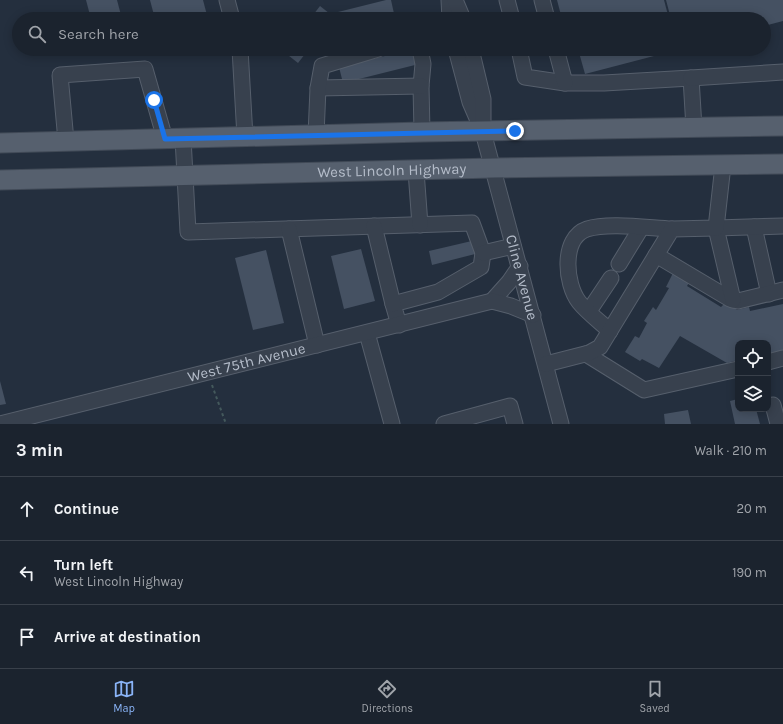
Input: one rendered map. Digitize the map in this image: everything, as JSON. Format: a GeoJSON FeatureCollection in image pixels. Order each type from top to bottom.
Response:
{"type":"FeatureCollection","features":[{"type":"Feature","properties":{"kind":"main road"},"geometry":{"type":"LineString","coordinates":[[0,143],[422,132],[783,126]]}},
{"type":"Feature","properties":{"kind":"main road","name":"West Lincoln Highway"},"geometry":{"type":"LineString","coordinates":[[0,180],[493,168],[783,164]]}},
{"type":"Feature","properties":{"kind":"street"},"geometry":{"type":"LineString","coordinates":[[227,0],[230,12]]}},
{"type":"Feature","properties":{"kind":"street"},"geometry":{"type":"LineString","coordinates":[[449,0],[450,12]]}},
{"type":"Feature","properties":{"kind":"street"},"geometry":{"type":"LineString","coordinates":[[455,0],[460,12]]}},
{"type":"Feature","properties":{"kind":"street"},"geometry":{"type":"LineString","coordinates":[[507,0],[510,12]]}},
{"type":"Feature","properties":{"kind":"street"},"geometry":{"type":"LineString","coordinates":[[542,0],[545,12]]}},
{"type":"Feature","properties":{"kind":"street"},"geometry":{"type":"LineString","coordinates":[[241,56],[244,137]]}},
{"type":"Feature","properties":{"kind":"street"},"geometry":{"type":"LineString","coordinates":[[316,135],[318,88],[322,66],[355,56]]}},
{"type":"Feature","properties":{"kind":"street"},"geometry":{"type":"LineString","coordinates":[[421,56],[423,64],[421,86],[422,132]]}},
{"type":"Feature","properties":{"kind":"street","name":"Cline Avenue"},"geometry":{"type":"LineString","coordinates":[[458,56],[470,102],[483,132],[561,424]]}},
{"type":"Feature","properties":{"kind":"street","name":"Cline Avenue"},"geometry":{"type":"LineString","coordinates":[[474,56],[483,99],[483,132]]}},
{"type":"Feature","properties":{"kind":"street"},"geometry":{"type":"LineString","coordinates":[[520,56],[525,77],[565,83],[604,83],[783,72]]}},
{"type":"Feature","properties":{"kind":"street"},"geometry":{"type":"LineString","coordinates":[[558,56],[565,83]]}},
{"type":"Feature","properties":{"kind":"street"},"geometry":{"type":"LineString","coordinates":[[66,141],[60,75],[145,69],[174,138],[185,176],[188,232],[472,223],[483,253],[481,267],[438,292],[393,304]]}},
{"type":"Feature","properties":{"kind":"street"},"geometry":{"type":"LineString","coordinates":[[691,78],[694,128]]}},
{"type":"Feature","properties":{"kind":"street"},"geometry":{"type":"LineString","coordinates":[[318,88],[421,86]]}},
{"type":"Feature","properties":{"kind":"street"},"geometry":{"type":"LineString","coordinates":[[723,165],[716,228],[733,300]]}},
{"type":"Feature","properties":{"kind":"street"},"geometry":{"type":"LineString","coordinates":[[416,171],[420,225]]}},
{"type":"Feature","properties":{"kind":"street"},"geometry":{"type":"LineString","coordinates":[[374,226],[399,325]]}},
{"type":"Feature","properties":{"kind":"street"},"geometry":{"type":"LineString","coordinates":[[610,331],[579,302],[570,280],[568,260],[570,247],[578,236],[585,230],[601,226],[672,229],[783,226]]}},
{"type":"Feature","properties":{"kind":"street"},"geometry":{"type":"LineString","coordinates":[[656,255],[733,300],[738,301],[776,292],[754,227]]}},
{"type":"Feature","properties":{"kind":"street"},"geometry":{"type":"LineString","coordinates":[[619,264],[641,228]]}},
{"type":"Feature","properties":{"kind":"street"},"geometry":{"type":"LineString","coordinates":[[289,229],[316,345]]}},
{"type":"Feature","properties":{"kind":"street"},"geometry":{"type":"LineString","coordinates":[[546,364],[586,354],[600,347],[672,229]]}},
{"type":"Feature","properties":{"kind":"street"},"geometry":{"type":"LineString","coordinates":[[483,253],[514,246]]}},
{"type":"Feature","properties":{"kind":"street"},"geometry":{"type":"LineString","coordinates":[[492,301],[509,282],[520,266]]}},
{"type":"Feature","properties":{"kind":"street"},"geometry":{"type":"LineString","coordinates":[[589,311],[611,278]]}},
{"type":"Feature","properties":{"kind":"street","name":"West 75th Avenue"},"geometry":{"type":"LineString","coordinates":[[0,424],[492,301],[532,314]]}},
{"type":"Feature","properties":{"kind":"street"},"geometry":{"type":"LineString","coordinates":[[367,333],[392,424]]}},
{"type":"Feature","properties":{"kind":"street"},"geometry":{"type":"LineString","coordinates":[[586,354],[644,390],[735,370]]}},
{"type":"Feature","properties":{"kind":"street"},"geometry":{"type":"LineString","coordinates":[[771,361],[783,358]]}},
{"type":"Feature","properties":{"kind":"street"},"geometry":{"type":"LineString","coordinates":[[773,405],[778,424]]}},
{"type":"Feature","properties":{"kind":"street"},"geometry":{"type":"LineString","coordinates":[[444,424],[510,406],[515,424]]}},
{"type":"Feature","properties":{"kind":"path"},"geometry":{"type":"LineString","coordinates":[[208,372],[218,408],[226,424]]}},
{"type":"Feature","properties":{"kind":"building"},"geometry":{"type":"Polygon","coordinates":[[[86,0],[117,0],[120,12],[89,12],[86,0]]]}},
{"type":"Feature","properties":{"kind":"building"},"geometry":{"type":"Polygon","coordinates":[[[150,0],[203,0],[206,12],[153,12],[150,0]]]}},
{"type":"Feature","properties":{"kind":"building"},"geometry":{"type":"Polygon","coordinates":[[[391,0],[394,12],[338,12],[391,0]]]}},
{"type":"Feature","properties":{"kind":"building"},"geometry":{"type":"Polygon","coordinates":[[[557,0],[664,0],[667,12],[560,12],[557,0]]]}},
{"type":"Feature","properties":{"kind":"building"},"geometry":{"type":"Polygon","coordinates":[[[666,0],[783,0],[783,21],[771,24],[771,12],[669,12],[666,0]]]}},
{"type":"Feature","properties":{"kind":"building"},"geometry":{"type":"Polygon","coordinates":[[[320,6],[328,12],[315,12],[320,6]]]}},
{"type":"Feature","properties":{"kind":"building"},"geometry":{"type":"Polygon","coordinates":[[[289,56],[304,56],[298,63],[289,56]]]}},
{"type":"Feature","properties":{"kind":"building"},"geometry":{"type":"Polygon","coordinates":[[[385,56],[416,56],[419,64],[343,83],[339,67],[385,56]]]}},
{"type":"Feature","properties":{"kind":"building"},"geometry":{"type":"Polygon","coordinates":[[[580,56],[654,56],[585,74],[580,56]]]}},
{"type":"Feature","properties":{"kind":"building"},"geometry":{"type":"Polygon","coordinates":[[[476,240],[479,253],[432,265],[429,251],[476,240]]]}},
{"type":"Feature","properties":{"kind":"building"},"geometry":{"type":"Polygon","coordinates":[[[361,249],[375,301],[344,309],[331,256],[361,249]]]}},
{"type":"Feature","properties":{"kind":"building"},"geometry":{"type":"Polygon","coordinates":[[[266,250],[284,323],[253,330],[235,258],[266,250]]]}},
{"type":"Feature","properties":{"kind":"building"},"geometry":{"type":"Polygon","coordinates":[[[674,271],[690,281],[687,286],[721,307],[726,302],[737,310],[749,307],[750,311],[783,304],[783,351],[771,353],[771,340],[735,340],[735,361],[727,363],[680,336],[659,368],[642,359],[640,361],[625,352],[635,336],[639,338],[647,323],[644,321],[653,307],[656,310],[669,288],[666,287],[674,271]]]}},
{"type":"Feature","properties":{"kind":"building"},"geometry":{"type":"Polygon","coordinates":[[[0,381],[6,404],[0,405],[0,381]]]}},
{"type":"Feature","properties":{"kind":"building"},"geometry":{"type":"Polygon","coordinates":[[[735,400],[735,412],[757,412],[760,424],[735,424],[730,401],[735,400]]]}},
{"type":"Feature","properties":{"kind":"building"},"geometry":{"type":"Polygon","coordinates":[[[688,410],[691,424],[665,424],[664,414],[688,410]]]}},
{"type":"Feature","properties":{"kind":"route"},"geometry":{"type":"LineString","coordinates":[[154,100],[165,139],[515,131]]}}]}
